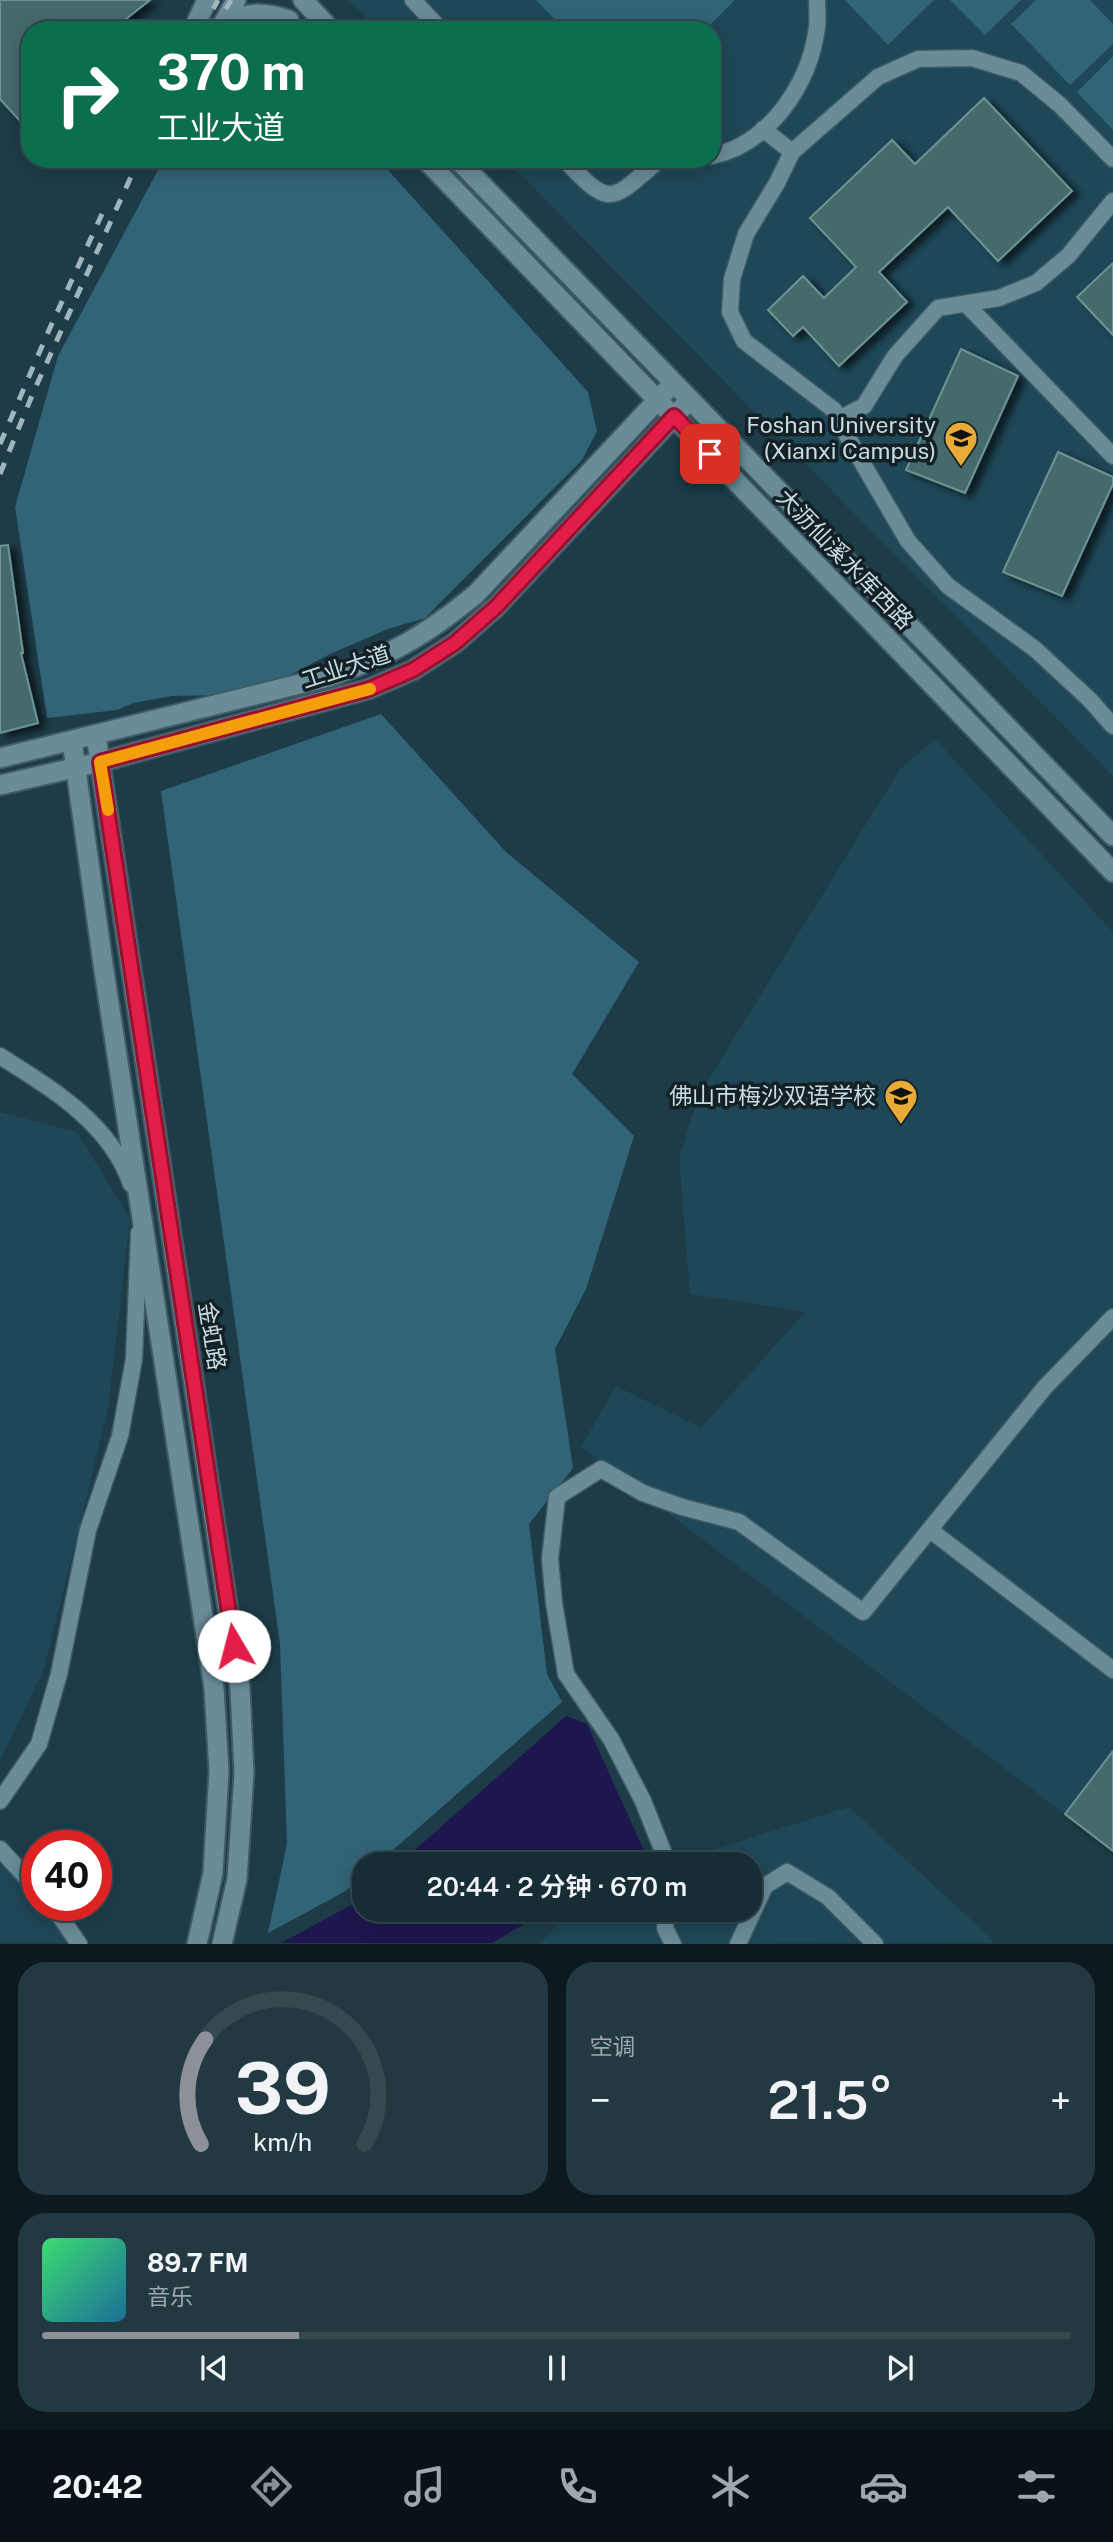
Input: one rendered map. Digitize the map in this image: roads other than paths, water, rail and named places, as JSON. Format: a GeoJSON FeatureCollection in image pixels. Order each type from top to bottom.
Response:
{"type":"FeatureCollection","features":[{"type":"Feature","properties":{"kind":"street"},"geometry":{"type":"LineString","coordinates":[[197,21],[207,0]]}},
{"type":"Feature","properties":{"kind":"street"},"geometry":{"type":"LineString","coordinates":[[223,21],[236,0]]}},
{"type":"Feature","properties":{"kind":"street"},"geometry":{"type":"LineString","coordinates":[[270,0],[290,21]]}},
{"type":"Feature","properties":{"kind":"street"},"geometry":{"type":"LineString","coordinates":[[303,0],[323,21]]}},
{"type":"Feature","properties":{"kind":"street"},"geometry":{"type":"LineString","coordinates":[[413,0],[433,21]]}},
{"type":"Feature","properties":{"kind":"street"},"geometry":{"type":"LineString","coordinates":[[721,152],[750,140],[792,97],[811,58],[817,26],[817,0]]}},
{"type":"Feature","properties":{"kind":"street"},"geometry":{"type":"LineString","coordinates":[[232,21],[244,15],[265,12],[285,21]]}},
{"type":"Feature","properties":{"kind":"street"},"geometry":{"type":"LineString","coordinates":[[1113,159],[1060,105],[1021,73],[972,58],[918,59],[878,78],[792,152],[746,234],[732,279],[730,312],[744,341],[834,410],[908,541],[948,586],[1035,649],[1090,700],[1113,726]]}},
{"type":"Feature","properties":{"kind":"street"},"geometry":{"type":"LineString","coordinates":[[763,129],[792,152]]}},
{"type":"Feature","properties":{"kind":"street","name":"大沥仙溪水库西路"},"geometry":{"type":"LineString","coordinates":[[434,168],[1113,872]]}},
{"type":"Feature","properties":{"kind":"street"},"geometry":{"type":"LineString","coordinates":[[466,168],[1113,836]]}},
{"type":"Feature","properties":{"kind":"street"},"geometry":{"type":"LineString","coordinates":[[572,168],[591,188],[605,194],[622,192],[650,168]]}},
{"type":"Feature","properties":{"kind":"street"},"geometry":{"type":"LineString","coordinates":[[839,419],[864,406],[895,356],[939,308],[999,298],[1036,283],[1068,256],[1113,201]]}},
{"type":"Feature","properties":{"kind":"street"},"geometry":{"type":"LineString","coordinates":[[966,304],[1113,456]]}},
{"type":"Feature","properties":{"kind":"street","name":"工业大道"},"geometry":{"type":"LineString","coordinates":[[0,758],[328,677],[368,663],[411,642],[442,622],[476,594],[674,383]]}},
{"type":"Feature","properties":{"kind":"street","name":"工业大道"},"geometry":{"type":"LineString","coordinates":[[0,785],[100,762],[369,689],[413,670],[455,643],[496,607],[690,399]]}},
{"type":"Feature","properties":{"kind":"street","name":"金虹路"},"geometry":{"type":"LineString","coordinates":[[96,736],[240,1689],[244,1773],[237,1879],[222,1944]]}},
{"type":"Feature","properties":{"kind":"street"},"geometry":{"type":"LineString","coordinates":[[72,741],[214,1688],[219,1771],[214,1873],[197,1944]]}},
{"type":"Feature","properties":{"kind":"street"},"geometry":{"type":"LineString","coordinates":[[0,1056],[65,1097],[110,1143],[125,1166],[140,1209],[134,1359],[120,1436],[88,1530],[59,1674],[39,1744],[0,1801]]}},
{"type":"Feature","properties":{"kind":"street"},"geometry":{"type":"LineString","coordinates":[[663,1852],[643,1801],[611,1739],[566,1674],[554,1603],[550,1559],[557,1497],[601,1469],[643,1493],[682,1507],[739,1522],[863,1612],[1045,1387],[1113,1317]]}},
{"type":"Feature","properties":{"kind":"street"},"geometry":{"type":"LineString","coordinates":[[930,1530],[1113,1670]]}},
{"type":"Feature","properties":{"kind":"street"},"geometry":{"type":"LineString","coordinates":[[0,1849],[21,1872]]}},
{"type":"Feature","properties":{"kind":"street"},"geometry":{"type":"LineString","coordinates":[[738,1944],[765,1886],[786,1872],[828,1897],[875,1944]]}},
{"type":"Feature","properties":{"kind":"street"},"geometry":{"type":"LineString","coordinates":[[65,1921],[79,1944]]}},
{"type":"Feature","properties":{"kind":"street"},"geometry":{"type":"LineString","coordinates":[[665,1922],[665,1928],[673,1944]]}},
{"type":"Feature","properties":{"kind":"railway"},"geometry":{"type":"LineString","coordinates":[[207,21],[218,0]]}},
{"type":"Feature","properties":{"kind":"railway"},"geometry":{"type":"LineString","coordinates":[[219,21],[231,0]]}},
{"type":"Feature","properties":{"kind":"railway"},"geometry":{"type":"LineString","coordinates":[[0,474],[33,393],[135,168]]}},
{"type":"Feature","properties":{"kind":"railway"},"geometry":{"type":"LineString","coordinates":[[0,444],[102,214]]}},
{"type":"Feature","properties":{"kind":"place","name":"Foshan University (Xianxi Campus)"},"geometry":{"type":"Point","coordinates":[961,468]}},
{"type":"Feature","properties":{"kind":"place","name":"佛山市梅沙双语学校"},"geometry":{"type":"Point","coordinates":[901,1126]}}]}
